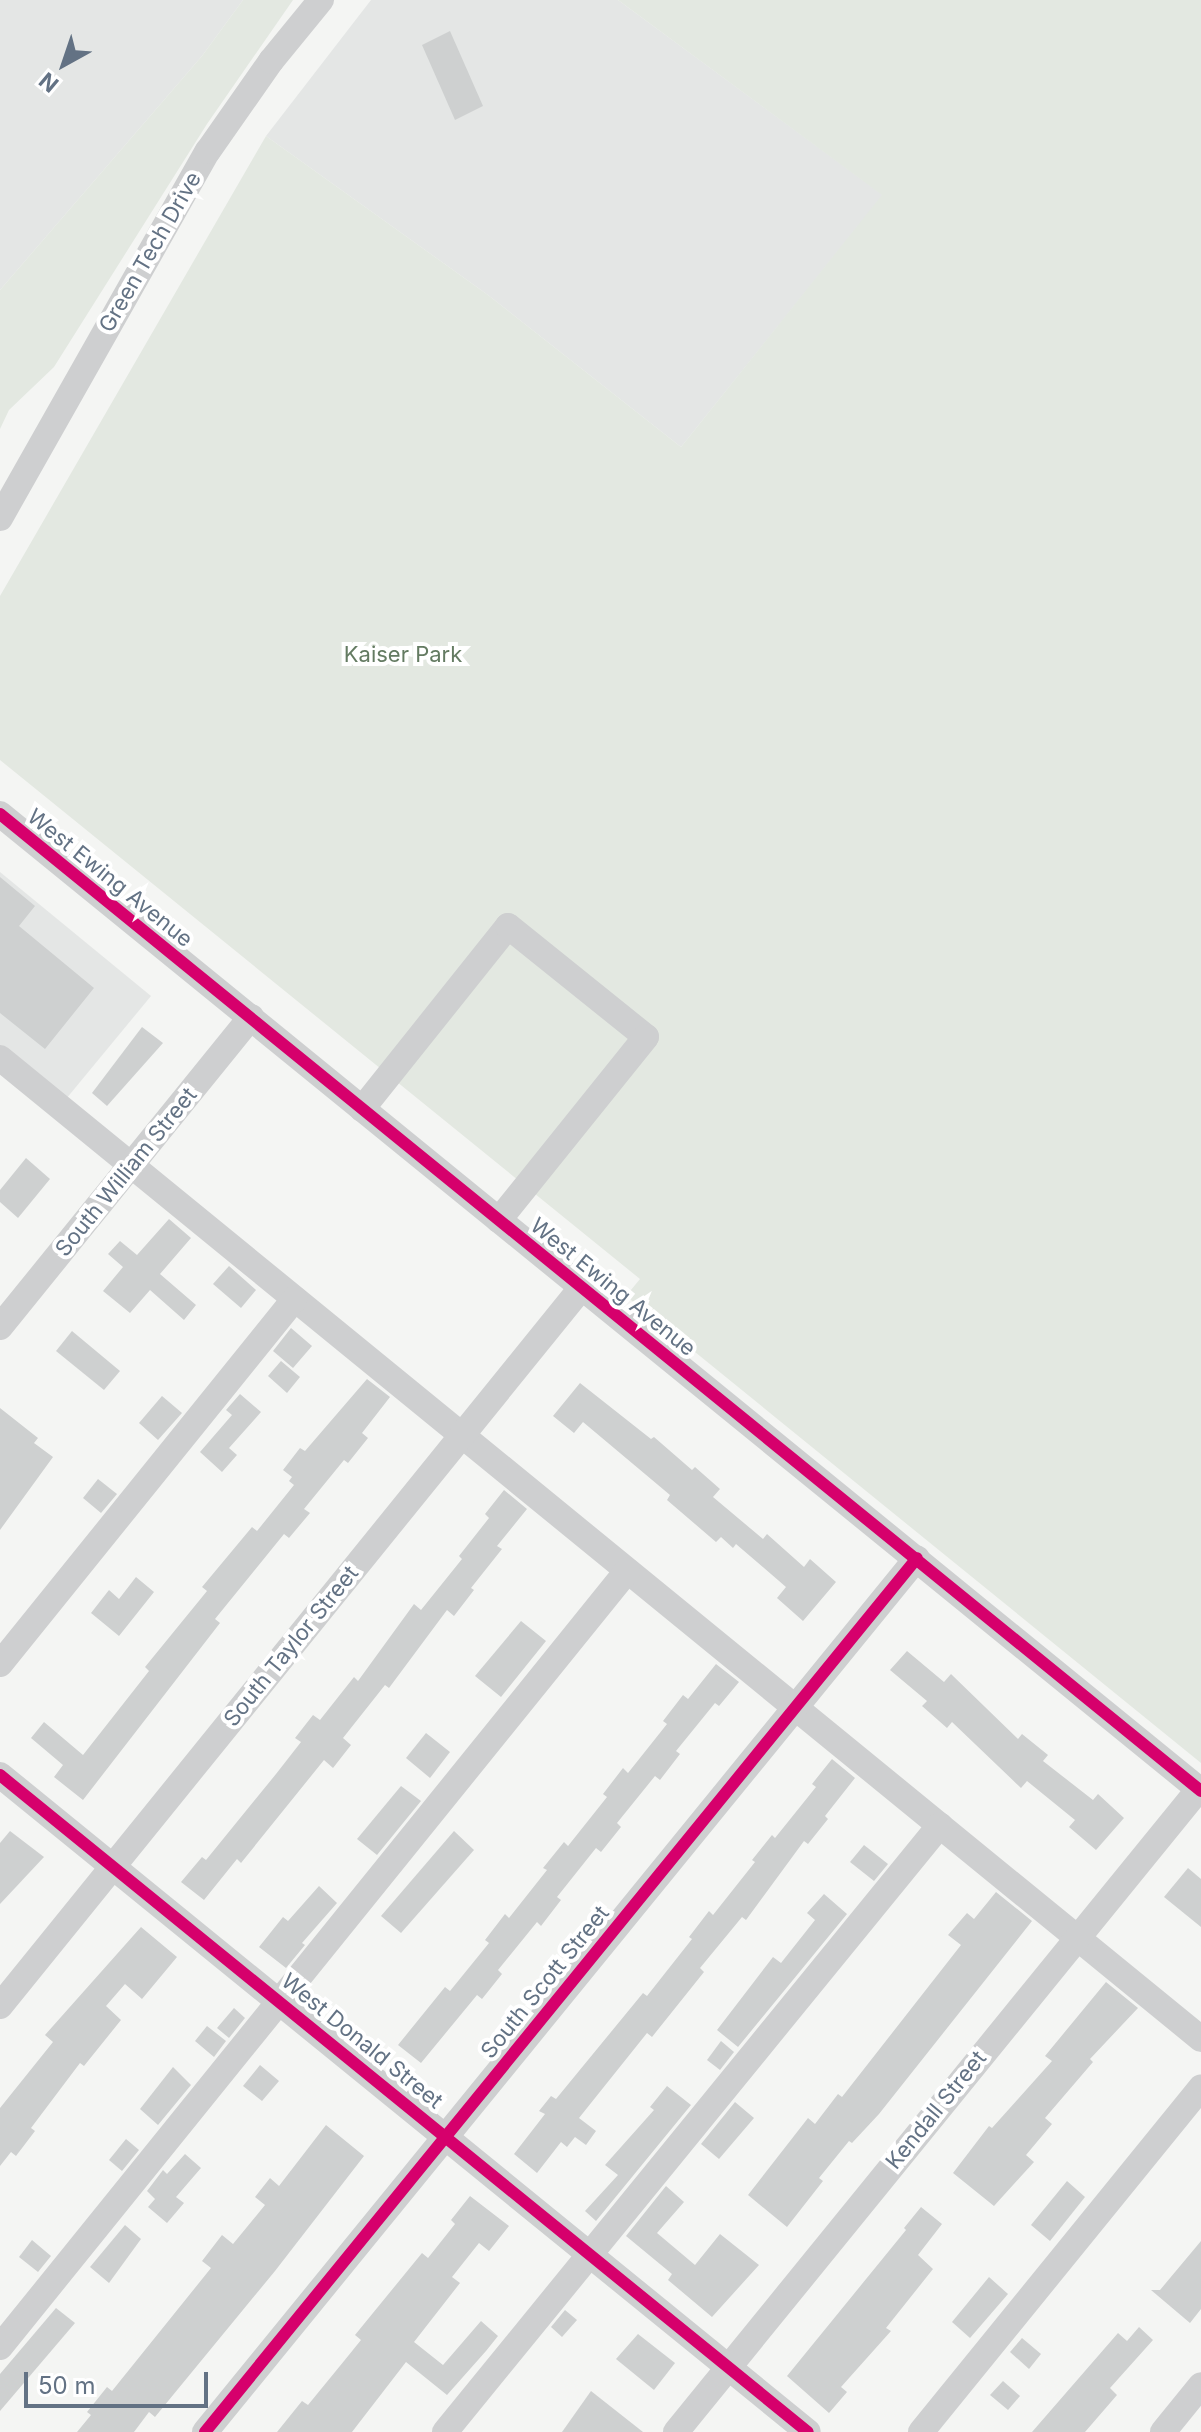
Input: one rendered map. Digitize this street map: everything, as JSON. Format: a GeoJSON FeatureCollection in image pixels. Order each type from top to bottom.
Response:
{"type":"FeatureCollection","features":[{"type":"Feature","properties":{"kind":"street","name":"Green Tech Drive"},"geometry":{"type":"LineString","coordinates":[[0,518],[208,151],[271,61],[321,0]]}},
{"type":"Feature","properties":{"kind":"street","name":"West Ewing Avenue"},"geometry":{"type":"LineString","coordinates":[[0,814],[1200,1790]]}},
{"type":"Feature","properties":{"kind":"street"},"geometry":{"type":"LineString","coordinates":[[362,1109],[508,926],[646,1037],[499,1220]]}},
{"type":"Feature","properties":{"kind":"street","name":"South William Street"},"geometry":{"type":"LineString","coordinates":[[0,1327],[251,1017]]}},
{"type":"Feature","properties":{"kind":"street"},"geometry":{"type":"LineString","coordinates":[[0,1058],[1201,2039]]}},
{"type":"Feature","properties":{"kind":"street","name":"South Taylor Street"},"geometry":{"type":"LineString","coordinates":[[0,2006],[582,1287]]}},
{"type":"Feature","properties":{"kind":"street"},"geometry":{"type":"LineString","coordinates":[[0,1664],[294,1299]]}},
{"type":"Feature","properties":{"kind":"street","name":"South Scott Street"},"geometry":{"type":"LineString","coordinates":[[205,2432],[917,1558]]}},
{"type":"Feature","properties":{"kind":"street"},"geometry":{"type":"LineString","coordinates":[[0,2347],[627,1571]]}},
{"type":"Feature","properties":{"kind":"street","name":"West Donald Street"},"geometry":{"type":"LineString","coordinates":[[0,1775],[808,2432]]}},
{"type":"Feature","properties":{"kind":"street","name":"Kendall Street"},"geometry":{"type":"LineString","coordinates":[[676,2432],[1076,1937],[1200,1790]]}},
{"type":"Feature","properties":{"kind":"street"},"geometry":{"type":"LineString","coordinates":[[445,2432],[940,1825]]}},
{"type":"Feature","properties":{"kind":"street"},"geometry":{"type":"LineString","coordinates":[[921,2432],[1201,2088]]}},
{"type":"Feature","properties":{"kind":"street"},"geometry":{"type":"LineString","coordinates":[[1163,2432],[1201,2385]]}},
{"type":"Feature","properties":{"kind":"shaded area"},"geometry":{"type":"Polygon","coordinates":[[[0,0],[243,0],[202,56],[0,290],[0,0]]]}},
{"type":"Feature","properties":{"kind":"shaded area"},"geometry":{"type":"Polygon","coordinates":[[[371,0],[618,0],[883,195],[681,447],[488,295],[266,136],[371,0]]]}},
{"type":"Feature","properties":{"kind":"shaded area"},"geometry":{"type":"Polygon","coordinates":[[[0,872],[151,996],[66,1099],[0,1046],[0,872]]]}},
{"type":"Feature","properties":{"kind":"green space"},"geometry":{"type":"Polygon","coordinates":[[[243,0],[293,0],[207,124],[54,367],[9,410],[0,429],[0,290],[202,56],[243,0]]]}},
{"type":"Feature","properties":{"kind":"green space","name":"Kaiser Park"},"geometry":{"type":"Polygon","coordinates":[[[618,0],[1201,0],[1201,1763],[626,1296],[640,1279],[0,760],[0,596],[266,136],[488,295],[681,447],[882,195],[618,0]]]}},
{"type":"Feature","properties":{"kind":"building"},"geometry":{"type":"Polygon","coordinates":[[[450,31],[483,106],[455,120],[422,45],[450,31]]]}},
{"type":"Feature","properties":{"kind":"building"},"geometry":{"type":"Polygon","coordinates":[[[0,877],[35,906],[19,926],[94,988],[45,1049],[0,1013],[0,877]]]}},
{"type":"Feature","properties":{"kind":"building"},"geometry":{"type":"Polygon","coordinates":[[[142,1027],[163,1043],[107,1106],[92,1093],[142,1027]]]}},
{"type":"Feature","properties":{"kind":"building"},"geometry":{"type":"Polygon","coordinates":[[[26,1158],[50,1179],[18,1218],[0,1202],[0,1190],[26,1158]]]}},
{"type":"Feature","properties":{"kind":"building"},"geometry":{"type":"Polygon","coordinates":[[[169,1219],[191,1238],[160,1274],[196,1305],[184,1320],[150,1290],[130,1313],[103,1291],[123,1267],[108,1254],[120,1241],[137,1255],[169,1219]]]}},
{"type":"Feature","properties":{"kind":"building"},"geometry":{"type":"Polygon","coordinates":[[[229,1266],[256,1290],[241,1308],[213,1284],[229,1266]]]}},
{"type":"Feature","properties":{"kind":"building"},"geometry":{"type":"Polygon","coordinates":[[[291,1328],[312,1346],[293,1368],[273,1351],[291,1328]]]}},
{"type":"Feature","properties":{"kind":"building"},"geometry":{"type":"Polygon","coordinates":[[[72,1331],[120,1371],[104,1390],[56,1351],[72,1331]]]}},
{"type":"Feature","properties":{"kind":"building"},"geometry":{"type":"Polygon","coordinates":[[[281,1361],[300,1377],[287,1393],[268,1376],[281,1361]]]}},
{"type":"Feature","properties":{"kind":"building"},"geometry":{"type":"Polygon","coordinates":[[[367,1379],[390,1397],[362,1433],[368,1438],[348,1463],[344,1460],[304,1509],[310,1513],[289,1538],[284,1534],[215,1619],[220,1623],[83,1800],[54,1777],[63,1765],[31,1738],[44,1722],[83,1755],[149,1671],[145,1667],[207,1591],[202,1587],[252,1527],[257,1531],[294,1485],[289,1481],[292,1477],[283,1470],[300,1448],[305,1451],[367,1379]]]}},
{"type":"Feature","properties":{"kind":"building"},"geometry":{"type":"Polygon","coordinates":[[[580,1383],[651,1439],[654,1437],[692,1470],[695,1467],[720,1489],[713,1497],[763,1539],[767,1534],[804,1567],[810,1559],[836,1582],[803,1621],[777,1598],[786,1587],[736,1544],[733,1548],[721,1537],[716,1542],[667,1500],[670,1495],[583,1422],[574,1433],[553,1416],[580,1383]]]}},
{"type":"Feature","properties":{"kind":"building"},"geometry":{"type":"Polygon","coordinates":[[[240,1394],[261,1412],[229,1448],[237,1455],[222,1472],[200,1452],[232,1415],[226,1410],[240,1394]]]}},
{"type":"Feature","properties":{"kind":"building"},"geometry":{"type":"Polygon","coordinates":[[[162,1396],[182,1413],[158,1440],[139,1423],[162,1396]]]}},
{"type":"Feature","properties":{"kind":"building"},"geometry":{"type":"Polygon","coordinates":[[[0,1408],[38,1438],[34,1443],[53,1457],[0,1530],[0,1408]]]}},
{"type":"Feature","properties":{"kind":"building"},"geometry":{"type":"Polygon","coordinates":[[[98,1479],[117,1494],[101,1513],[83,1498],[98,1479]]]}},
{"type":"Feature","properties":{"kind":"building"},"geometry":{"type":"Polygon","coordinates":[[[504,1490],[527,1509],[497,1546],[502,1549],[471,1588],[474,1590],[454,1616],[447,1610],[389,1688],[385,1685],[343,1738],[351,1745],[333,1768],[324,1760],[241,1863],[237,1859],[204,1900],[181,1882],[202,1857],[206,1860],[276,1774],[301,1742],[295,1738],[313,1715],[320,1720],[354,1677],[358,1681],[414,1604],[421,1610],[462,1559],[459,1556],[489,1518],[485,1514],[504,1490]]]}},
{"type":"Feature","properties":{"kind":"building"},"geometry":{"type":"Polygon","coordinates":[[[136,1577],[154,1592],[119,1636],[91,1613],[109,1590],[119,1599],[136,1577]]]}},
{"type":"Feature","properties":{"kind":"building"},"geometry":{"type":"Polygon","coordinates":[[[521,1621],[546,1641],[501,1697],[475,1676],[521,1621]]]}},
{"type":"Feature","properties":{"kind":"building"},"geometry":{"type":"Polygon","coordinates":[[[907,1651],[944,1682],[951,1674],[1018,1739],[1022,1734],[1048,1755],[1043,1761],[1093,1800],[1098,1794],[1124,1818],[1096,1850],[1069,1827],[1075,1820],[1027,1781],[1021,1788],[952,1722],[947,1728],[922,1706],[927,1701],[890,1670],[907,1651]]]}},
{"type":"Feature","properties":{"kind":"building"},"geometry":{"type":"Polygon","coordinates":[[[716,1664],[739,1682],[719,1706],[715,1703],[676,1751],[680,1754],[660,1780],[655,1776],[617,1823],[621,1827],[601,1852],[596,1848],[557,1897],[561,1900],[541,1926],[537,1922],[498,1970],[502,1974],[482,1999],[477,1995],[421,2063],[398,2045],[445,1987],[450,1991],[489,1943],[485,1940],[505,1914],[509,1918],[547,1870],[543,1868],[564,1842],[568,1846],[607,1797],[603,1794],[623,1768],[628,1773],[667,1724],[663,1721],[683,1695],[688,1699],[716,1664]]]}},
{"type":"Feature","properties":{"kind":"building"},"geometry":{"type":"Polygon","coordinates":[[[426,1733],[450,1752],[430,1778],[406,1758],[426,1733]]]}},
{"type":"Feature","properties":{"kind":"building"},"geometry":{"type":"Polygon","coordinates":[[[832,1759],[855,1778],[825,1816],[828,1819],[808,1844],[804,1841],[746,1920],[742,1917],[700,1968],[704,1972],[652,2037],[647,2033],[579,2118],[596,2131],[586,2145],[575,2137],[567,2147],[561,2142],[537,2173],[514,2154],[545,2114],[539,2111],[551,2096],[556,2099],[643,1993],[647,1996],[692,1939],[689,1937],[709,1911],[713,1915],[772,1835],[775,1838],[816,1787],[812,1784],[832,1759]]]}},
{"type":"Feature","properties":{"kind":"building"},"geometry":{"type":"Polygon","coordinates":[[[401,1786],[421,1801],[377,1855],[357,1839],[401,1786]]]}},
{"type":"Feature","properties":{"kind":"building"},"geometry":{"type":"Polygon","coordinates":[[[10,1831],[44,1857],[0,1904],[0,1843],[10,1831]]]}},
{"type":"Feature","properties":{"kind":"building"},"geometry":{"type":"Polygon","coordinates":[[[454,1831],[474,1850],[401,1933],[381,1916],[454,1831]]]}},
{"type":"Feature","properties":{"kind":"building"},"geometry":{"type":"Polygon","coordinates":[[[864,1845],[888,1864],[874,1881],[850,1862],[864,1845]]]}},
{"type":"Feature","properties":{"kind":"building"},"geometry":{"type":"Polygon","coordinates":[[[1188,1868],[1201,1879],[1201,1927],[1164,1897],[1188,1868]]]}},
{"type":"Feature","properties":{"kind":"building"},"geometry":{"type":"Polygon","coordinates":[[[319,1886],[337,1903],[302,1943],[305,1945],[286,1968],[259,1947],[283,1917],[288,1921],[319,1886]]]}},
{"type":"Feature","properties":{"kind":"building"},"geometry":{"type":"Polygon","coordinates":[[[996,1892],[1032,1921],[879,2114],[852,2143],[849,2141],[819,2178],[823,2181],[787,2227],[748,2195],[808,2118],[815,2124],[838,2094],[842,2097],[961,1945],[948,1935],[967,1913],[974,1919],[996,1892]]]}},
{"type":"Feature","properties":{"kind":"building"},"geometry":{"type":"Polygon","coordinates":[[[824,1894],[847,1914],[738,2047],[717,2030],[773,1957],[781,1963],[815,1920],[807,1913],[824,1894]]]}},
{"type":"Feature","properties":{"kind":"building"},"geometry":{"type":"Polygon","coordinates":[[[141,1927],[177,1957],[142,1999],[125,1984],[106,2006],[121,2020],[84,2066],[80,2063],[31,2128],[35,2131],[16,2156],[11,2152],[0,2166],[0,2108],[53,2042],[45,2035],[141,1927]]]}},
{"type":"Feature","properties":{"kind":"building"},"geometry":{"type":"Polygon","coordinates":[[[1106,1982],[1138,2008],[1090,2059],[1093,2062],[1045,2118],[1052,2124],[1026,2155],[1034,2162],[994,2206],[953,2173],[989,2126],[992,2128],[1052,2061],[1045,2056],[1106,1982]]]}},
{"type":"Feature","properties":{"kind":"building"},"geometry":{"type":"Polygon","coordinates":[[[234,2008],[245,2018],[229,2038],[217,2028],[234,2008]]]}},
{"type":"Feature","properties":{"kind":"building"},"geometry":{"type":"Polygon","coordinates":[[[207,2026],[226,2041],[214,2057],[195,2041],[207,2026]]]}},
{"type":"Feature","properties":{"kind":"building"},"geometry":{"type":"Polygon","coordinates":[[[721,2041],[734,2052],[720,2070],[707,2060],[721,2041]]]}},
{"type":"Feature","properties":{"kind":"building"},"geometry":{"type":"Polygon","coordinates":[[[260,2065],[279,2081],[262,2101],[243,2086],[260,2065]]]}},
{"type":"Feature","properties":{"kind":"building"},"geometry":{"type":"Polygon","coordinates":[[[173,2067],[191,2085],[158,2125],[140,2109],[173,2067]]]}},
{"type":"Feature","properties":{"kind":"building"},"geometry":{"type":"Polygon","coordinates":[[[667,2086],[691,2105],[596,2221],[585,2211],[618,2175],[605,2165],[654,2110],[650,2107],[667,2086]]]}},
{"type":"Feature","properties":{"kind":"building"},"geometry":{"type":"Polygon","coordinates":[[[735,2102],[754,2118],[719,2159],[701,2144],[735,2102]]]}},
{"type":"Feature","properties":{"kind":"building"},"geometry":{"type":"Polygon","coordinates":[[[326,2125],[364,2156],[275,2271],[155,2417],[149,2412],[134,2432],[77,2432],[91,2415],[87,2412],[107,2387],[112,2391],[211,2268],[202,2261],[222,2235],[233,2244],[265,2205],[255,2197],[270,2178],[279,2186],[326,2125]]]}},
{"type":"Feature","properties":{"kind":"building"},"geometry":{"type":"Polygon","coordinates":[[[126,2139],[139,2150],[122,2171],[109,2160],[126,2139]]]}},
{"type":"Feature","properties":{"kind":"building"},"geometry":{"type":"Polygon","coordinates":[[[185,2154],[201,2168],[176,2197],[184,2203],[167,2223],[148,2207],[155,2199],[147,2191],[163,2170],[167,2174],[185,2154]]]}},
{"type":"Feature","properties":{"kind":"building"},"geometry":{"type":"Polygon","coordinates":[[[1067,2181],[1085,2197],[1050,2241],[1031,2225],[1067,2181]]]}},
{"type":"Feature","properties":{"kind":"building"},"geometry":{"type":"Polygon","coordinates":[[[666,2186],[684,2202],[657,2233],[695,2265],[720,2234],[759,2265],[712,2317],[668,2280],[672,2274],[626,2236],[666,2186]]]}},
{"type":"Feature","properties":{"kind":"building"},"geometry":{"type":"Polygon","coordinates":[[[470,2196],[509,2226],[489,2251],[479,2243],[452,2277],[460,2283],[414,2342],[443,2365],[481,2321],[498,2336],[486,2351],[447,2395],[406,2362],[352,2432],[277,2432],[302,2401],[308,2405],[344,2361],[361,2340],[355,2335],[422,2253],[428,2258],[455,2224],[451,2220],[470,2196]]]}},
{"type":"Feature","properties":{"kind":"building"},"geometry":{"type":"Polygon","coordinates":[[[921,2207],[942,2224],[918,2255],[933,2269],[886,2328],[891,2331],[841,2387],[847,2392],[829,2413],[787,2376],[906,2230],[904,2228],[921,2207]]]}},
{"type":"Feature","properties":{"kind":"building"},"geometry":{"type":"Polygon","coordinates":[[[125,2225],[141,2239],[109,2283],[90,2267],[125,2225]]]}},
{"type":"Feature","properties":{"kind":"building"},"geometry":{"type":"Polygon","coordinates":[[[32,2240],[51,2256],[38,2272],[19,2257],[32,2240]]]}},
{"type":"Feature","properties":{"kind":"building"},"geometry":{"type":"Polygon","coordinates":[[[1201,2241],[1201,2309],[1190,2323],[1151,2290],[1160,2290],[1201,2241]]]}},
{"type":"Feature","properties":{"kind":"building"},"geometry":{"type":"Polygon","coordinates":[[[989,2277],[1008,2294],[970,2338],[952,2322],[989,2277]]]}},
{"type":"Feature","properties":{"kind":"building"},"geometry":{"type":"Polygon","coordinates":[[[56,2308],[75,2323],[0,2411],[0,2374],[56,2308]]]}},
{"type":"Feature","properties":{"kind":"building"},"geometry":{"type":"Polygon","coordinates":[[[565,2310],[577,2320],[562,2337],[551,2327],[565,2310]]]}},
{"type":"Feature","properties":{"kind":"building"},"geometry":{"type":"Polygon","coordinates":[[[1139,2327],[1153,2340],[1110,2388],[1117,2395],[1085,2432],[1032,2432],[1118,2333],[1127,2341],[1139,2327]]]}},
{"type":"Feature","properties":{"kind":"building"},"geometry":{"type":"Polygon","coordinates":[[[638,2334],[675,2363],[654,2390],[616,2359],[638,2334]]]}},
{"type":"Feature","properties":{"kind":"building"},"geometry":{"type":"Polygon","coordinates":[[[1022,2338],[1041,2354],[1029,2369],[1010,2352],[1022,2338]]]}},
{"type":"Feature","properties":{"kind":"building"},"geometry":{"type":"Polygon","coordinates":[[[1003,2381],[1020,2396],[1008,2410],[990,2395],[1003,2381]]]}},
{"type":"Feature","properties":{"kind":"building"},"geometry":{"type":"Polygon","coordinates":[[[591,2391],[643,2432],[562,2432],[591,2391]]]}},
{"type":"Feature","properties":{"kind":"cycle path"},"geometry":{"type":"LineString","coordinates":[[0,814],[1201,1791]]}},
{"type":"Feature","properties":{"kind":"cycle path"},"geometry":{"type":"LineString","coordinates":[[205,2432],[917,1558]]}},
{"type":"Feature","properties":{"kind":"cycle path"},"geometry":{"type":"LineString","coordinates":[[0,1775],[808,2432]]}}]}
